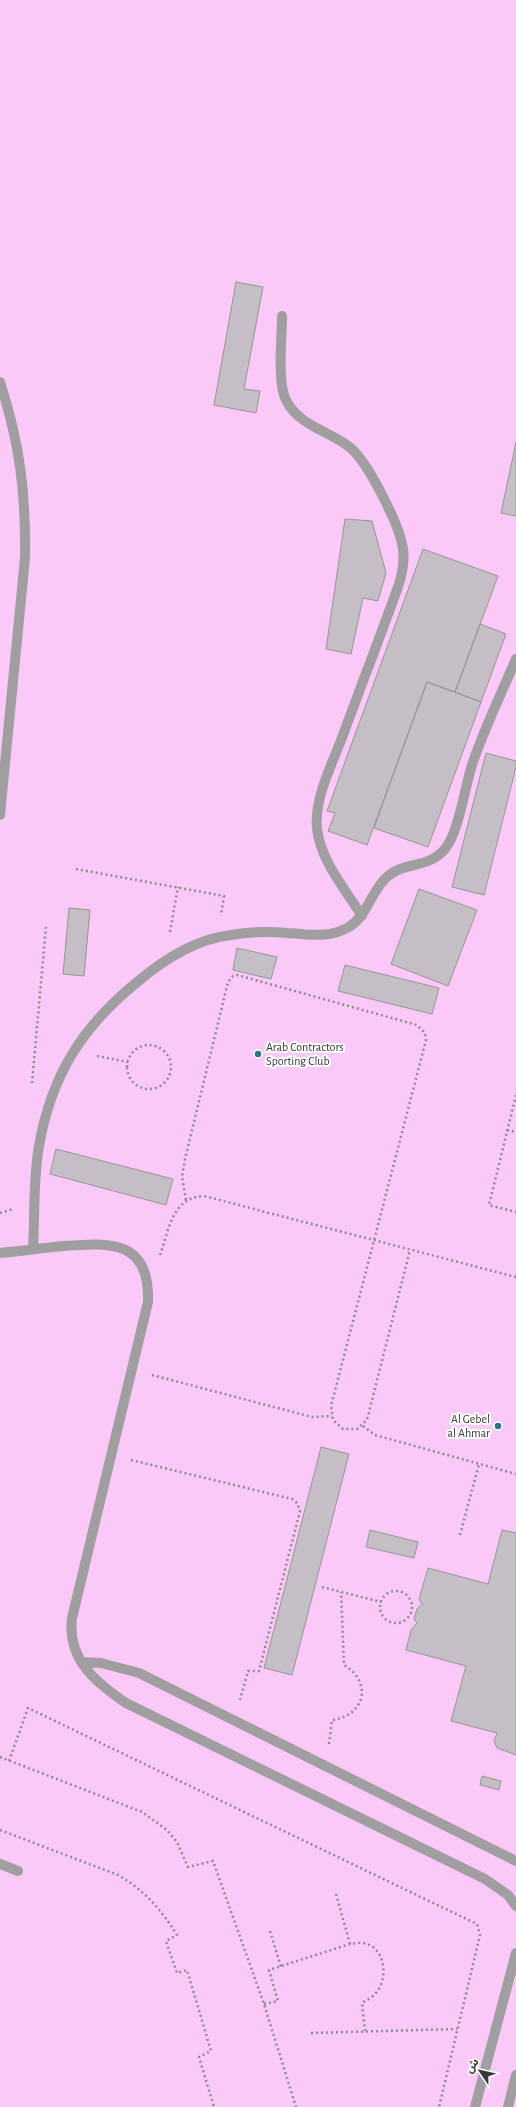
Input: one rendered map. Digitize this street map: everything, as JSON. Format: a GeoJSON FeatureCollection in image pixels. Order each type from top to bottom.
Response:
{"type":"FeatureCollection","features":[{"type":"Feature","properties":{"kind":"lane"},"geometry":{"type":"LineString","coordinates":[[282,316],[281,387],[285,399],[291,410],[300,419],[339,439],[360,458],[368,469],[399,531],[403,548],[404,561],[398,588],[327,778],[317,812],[317,827],[320,844],[327,860],[362,916]]}},
{"type":"Feature","properties":{"kind":"lane"},"geometry":{"type":"LineString","coordinates":[[0,382],[19,449],[24,485],[25,522],[25,558],[3,748],[0,815]]}},
{"type":"Feature","properties":{"kind":"lane"},"geometry":{"type":"LineString","coordinates":[[33,1249],[39,1148],[51,1098],[73,1051],[99,1016],[119,997],[165,961],[207,939],[252,932],[325,936],[339,932],[351,926],[362,916],[381,882],[389,875],[398,870],[422,865],[435,859],[445,848],[452,836],[474,759],[516,659]]}},
{"type":"Feature","properties":{"kind":"lane"},"geometry":{"type":"LineString","coordinates":[[0,1253],[95,1243],[114,1244],[130,1252],[143,1266],[149,1283],[148,1302],[72,1618],[72,1641],[81,1662],[109,1691],[133,1707],[486,1879],[508,1895],[516,1906]]}},
{"type":"Feature","properties":{"kind":"lane"},"geometry":{"type":"LineString","coordinates":[[81,1662],[101,1663],[139,1673],[516,1862]]}},
{"type":"Feature","properties":{"kind":"lane"},"geometry":{"type":"LineString","coordinates":[[0,1864],[18,1871]]}},
{"type":"Feature","properties":{"kind":"lane"},"geometry":{"type":"LineString","coordinates":[[475,2107],[516,1953]]}},
{"type":"Feature","properties":{"kind":"lane"},"geometry":{"type":"LineString","coordinates":[[508,2107],[516,2075]]}},
{"type":"Feature","properties":{"kind":"path"},"geometry":{"type":"LineString","coordinates":[[76,869],[224,896],[219,923],[216,930],[207,939]]}},
{"type":"Feature","properties":{"kind":"path"},"geometry":{"type":"LineString","coordinates":[[165,961],[178,888]]}},
{"type":"Feature","properties":{"kind":"path"},"geometry":{"type":"LineString","coordinates":[[46,927],[32,1088],[51,1098]]}},
{"type":"Feature","properties":{"kind":"path"},"geometry":{"type":"LineString","coordinates":[[186,1200],[182,1177],[184,1159],[228,982],[233,976],[238,975],[417,1025],[425,1033],[426,1040],[372,1240],[331,1406],[332,1416],[337,1425],[343,1429],[356,1429],[363,1426],[370,1414],[410,1250]]}},
{"type":"Feature","properties":{"kind":"path"},"geometry":{"type":"LineString","coordinates":[[145,1046],[153,1046],[166,1054],[171,1069],[169,1077],[164,1083],[150,1089],[134,1084],[130,1078],[128,1062],[131,1054],[137,1049],[145,1046]]}},
{"type":"Feature","properties":{"kind":"path"},"geometry":{"type":"LineString","coordinates":[[73,1051],[128,1062]]}},
{"type":"Feature","properties":{"kind":"path"},"geometry":{"type":"LineString","coordinates":[[516,1095],[489,1205],[516,1212]]}},
{"type":"Feature","properties":{"kind":"path"},"geometry":{"type":"LineString","coordinates":[[507,1130],[516,1132]]}},
{"type":"Feature","properties":{"kind":"path"},"geometry":{"type":"LineString","coordinates":[[149,1283],[176,1211],[186,1200],[195,1196],[204,1196],[516,1277]]}},
{"type":"Feature","properties":{"kind":"path"},"geometry":{"type":"LineString","coordinates":[[132,1370],[312,1417],[332,1416]]}},
{"type":"Feature","properties":{"kind":"path"},"geometry":{"type":"LineString","coordinates":[[363,1426],[375,1435],[516,1474]]}},
{"type":"Feature","properties":{"kind":"path"},"geometry":{"type":"LineString","coordinates":[[111,1455],[292,1499],[299,1506],[300,1510],[259,1671],[248,1671],[234,1720]]}},
{"type":"Feature","properties":{"kind":"path"},"geometry":{"type":"LineString","coordinates":[[460,1535],[479,1464]]}},
{"type":"Feature","properties":{"kind":"path"},"geometry":{"type":"LineString","coordinates":[[322,1588],[381,1602]]}},
{"type":"Feature","properties":{"kind":"path"},"geometry":{"type":"LineString","coordinates":[[396,1591],[403,1592],[412,1602],[410,1614],[400,1622],[393,1623],[387,1620],[380,1609],[381,1602],[384,1596],[390,1593],[396,1591]]}},
{"type":"Feature","properties":{"kind":"path"},"geometry":{"type":"LineString","coordinates":[[326,1766],[332,1720],[341,1719],[351,1714],[362,1697],[362,1688],[359,1678],[353,1670],[344,1665],[341,1592]]}},
{"type":"Feature","properties":{"kind":"path"},"geometry":{"type":"LineString","coordinates":[[9,1761],[28,1708],[477,1924],[480,1935],[439,2107]]}},
{"type":"Feature","properties":{"kind":"path"},"geometry":{"type":"LineString","coordinates":[[0,1757],[142,1812],[167,1830],[177,1842],[188,1867],[213,1860],[264,2004],[296,2107]]}},
{"type":"Feature","properties":{"kind":"path"},"geometry":{"type":"LineString","coordinates":[[0,1830],[118,1875],[132,1883],[159,1908],[177,1935],[166,1941],[177,1973],[187,1970],[211,2050],[199,2057],[214,2107]]}},
{"type":"Feature","properties":{"kind":"path"},"geometry":{"type":"LineString","coordinates":[[336,1894],[350,1944]]}},
{"type":"Feature","properties":{"kind":"path"},"geometry":{"type":"LineString","coordinates":[[270,1931],[281,1967]]}},
{"type":"Feature","properties":{"kind":"path"},"geometry":{"type":"LineString","coordinates":[[264,2004],[278,2001],[269,1970],[350,1944],[363,1943],[372,1946],[382,1962],[384,1971],[380,1989],[374,1996],[362,2003],[365,2031]]}},
{"type":"Feature","properties":{"kind":"path"},"geometry":{"type":"LineString","coordinates":[[311,2033],[457,2029]]}},
{"type":"Feature","properties":{"kind":"shaded area","name":"Arab Contractors Sporting Club"},"geometry":{"type":"Polygon","coordinates":[[[0,0],[516,0],[516,2107],[0,2107],[0,0]]]}},
{"type":"Feature","properties":{"kind":"building"},"geometry":{"type":"Polygon","coordinates":[[[236,282],[263,287],[244,389],[260,391],[256,413],[214,405],[236,282]]]}},
{"type":"Feature","properties":{"kind":"building"},"geometry":{"type":"Polygon","coordinates":[[[516,442],[516,516],[501,513],[516,442]]]}},
{"type":"Feature","properties":{"kind":"building"},"geometry":{"type":"Polygon","coordinates":[[[345,519],[372,521],[386,573],[378,601],[363,598],[351,654],[326,649],[345,519]]]}},
{"type":"Feature","properties":{"kind":"building"},"geometry":{"type":"Polygon","coordinates":[[[423,549],[498,576],[455,692],[427,682],[367,845],[328,831],[335,813],[327,811],[423,549]]]}},
{"type":"Feature","properties":{"kind":"building"},"geometry":{"type":"Polygon","coordinates":[[[480,624],[506,634],[481,702],[455,692],[480,624]]]}},
{"type":"Feature","properties":{"kind":"building"},"geometry":{"type":"Polygon","coordinates":[[[427,682],[481,702],[428,847],[374,828],[427,682]]]}},
{"type":"Feature","properties":{"kind":"building"},"geometry":{"type":"Polygon","coordinates":[[[486,753],[516,761],[516,767],[484,895],[452,887],[486,753]]]}},
{"type":"Feature","properties":{"kind":"building"},"geometry":{"type":"Polygon","coordinates":[[[419,889],[477,910],[448,986],[391,964],[419,889]]]}},
{"type":"Feature","properties":{"kind":"building"},"geometry":{"type":"Polygon","coordinates":[[[69,908],[90,910],[84,976],[63,974],[69,908]]]}},
{"type":"Feature","properties":{"kind":"building"},"geometry":{"type":"Polygon","coordinates":[[[237,948],[277,957],[271,979],[233,970],[237,948]]]}},
{"type":"Feature","properties":{"kind":"building"},"geometry":{"type":"Polygon","coordinates":[[[345,965],[439,988],[432,1014],[338,991],[345,965]]]}},
{"type":"Feature","properties":{"kind":"building"},"geometry":{"type":"Polygon","coordinates":[[[56,1149],[173,1179],[166,1205],[50,1174],[56,1149]]]}},
{"type":"Feature","properties":{"kind":"building"},"geometry":{"type":"Polygon","coordinates":[[[321,1447],[349,1454],[292,1675],[264,1668],[321,1447]]]}},
{"type":"Feature","properties":{"kind":"building"},"geometry":{"type":"Polygon","coordinates":[[[370,1530],[418,1542],[414,1558],[366,1547],[370,1530]]]}},
{"type":"Feature","properties":{"kind":"building"},"geometry":{"type":"Polygon","coordinates":[[[502,1530],[516,1533],[516,1755],[497,1748],[494,1741],[497,1733],[451,1721],[466,1666],[406,1650],[411,1630],[417,1623],[414,1619],[417,1609],[422,1604],[419,1599],[428,1568],[488,1584],[502,1530]]]}},
{"type":"Feature","properties":{"kind":"building"},"geometry":{"type":"Polygon","coordinates":[[[482,1776],[501,1781],[499,1790],[480,1785],[482,1776]]]}},
{"type":"Feature","properties":{"kind":"place","name":"Arab Contractors Sporting Club"},"geometry":{"type":"Point","coordinates":[258,1054]}},
{"type":"Feature","properties":{"kind":"place","name":"Al Gebel al Ahmar"},"geometry":{"type":"Point","coordinates":[498,1426]}}]}
